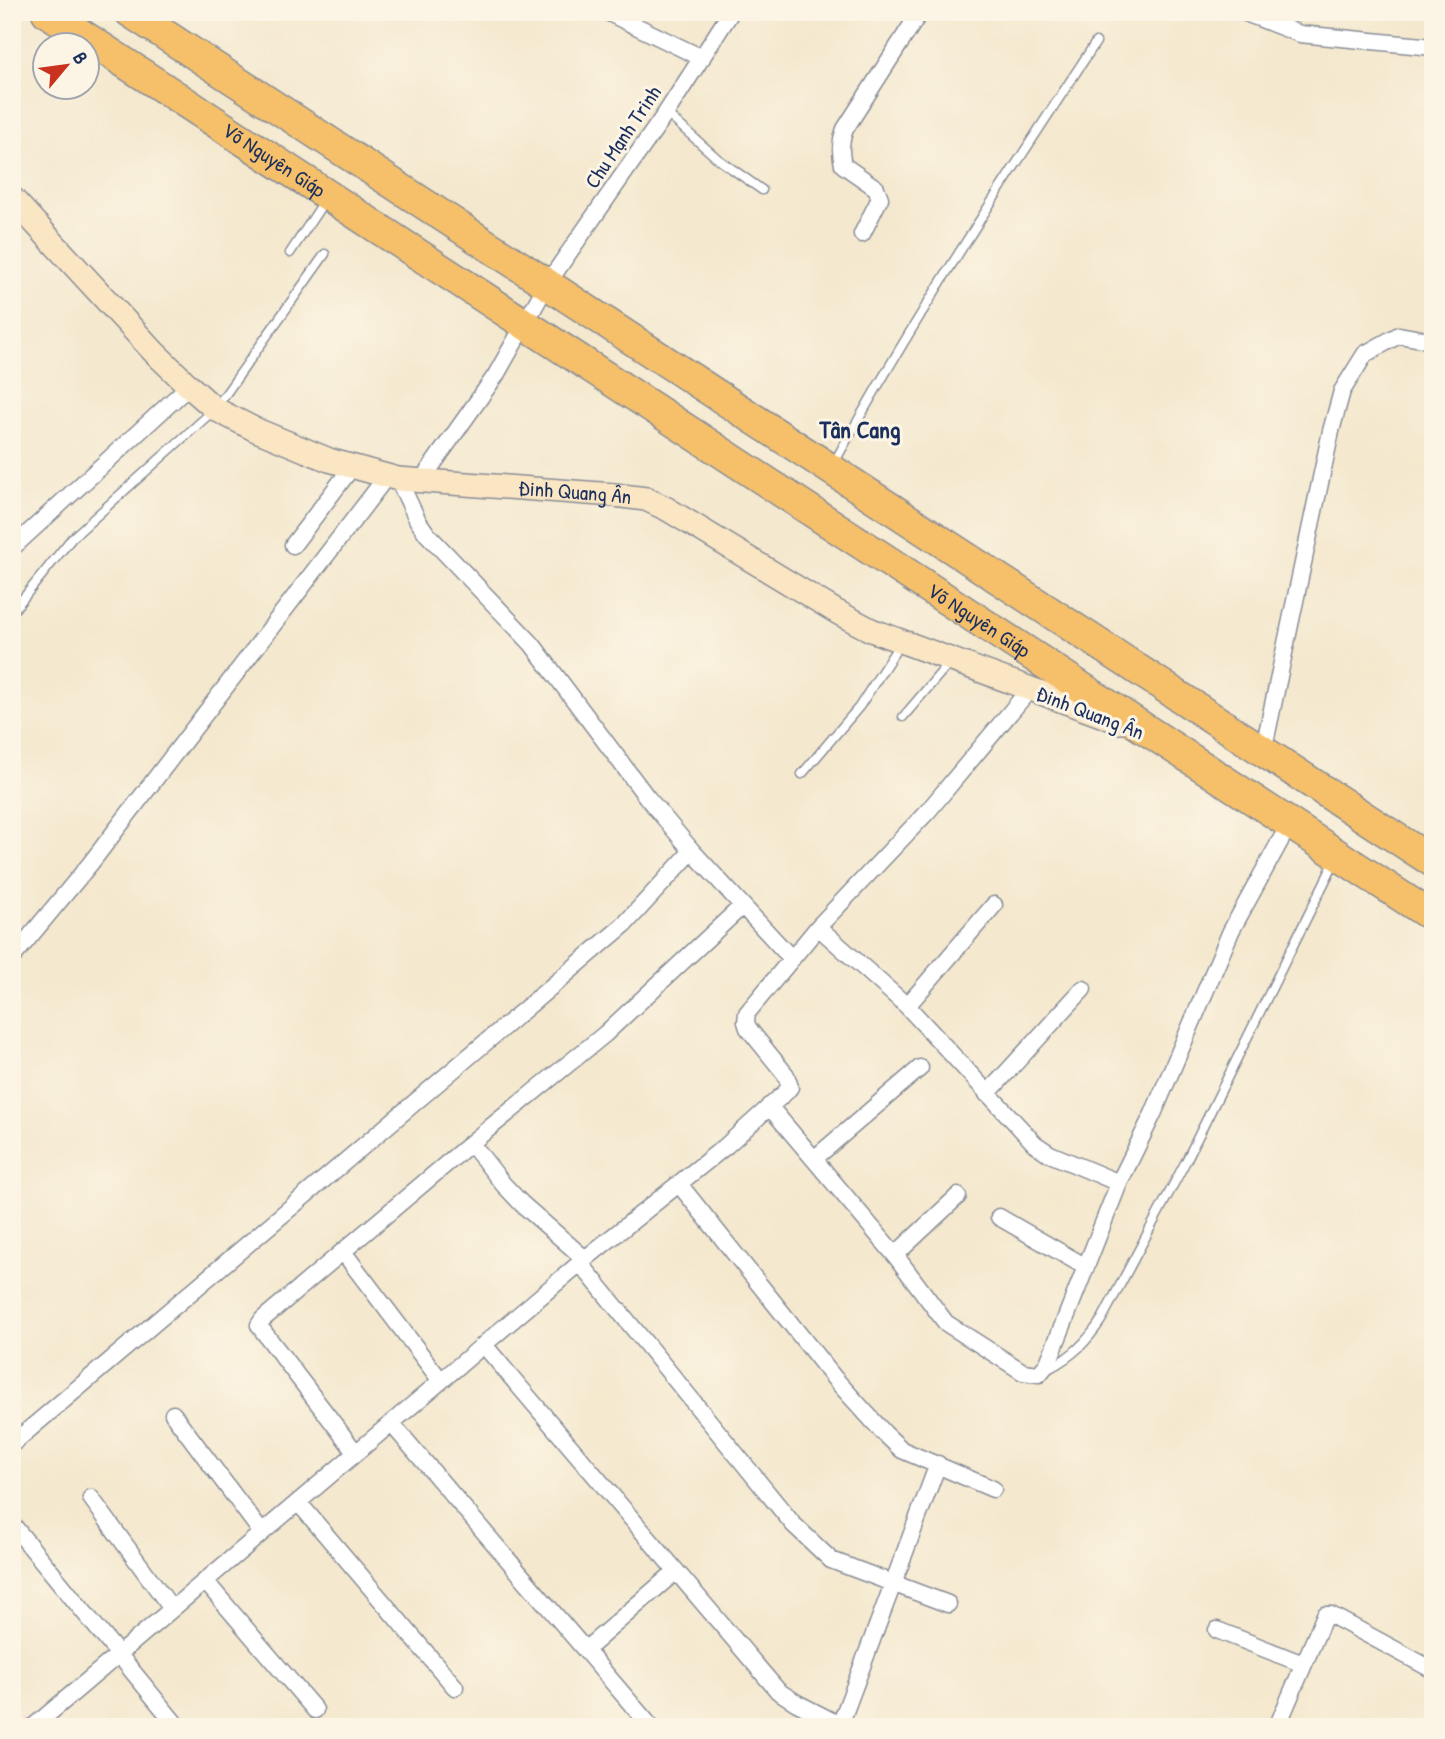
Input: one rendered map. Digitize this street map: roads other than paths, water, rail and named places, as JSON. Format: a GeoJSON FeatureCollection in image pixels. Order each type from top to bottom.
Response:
{"type":"FeatureCollection","features":[{"type":"Feature","properties":{"kind":"highway","name":"Võ Nguyên Giáp"},"geometry":{"type":"LineString","coordinates":[[47,12],[1433,917]]}},
{"type":"Feature","properties":{"kind":"highway"},"geometry":{"type":"LineString","coordinates":[[130,12],[1433,862]]}},
{"type":"Feature","properties":{"kind":"street"},"geometry":{"type":"LineString","coordinates":[[607,12],[702,58]]}},
{"type":"Feature","properties":{"kind":"street","name":"Chu Mạnh Trinh"},"geometry":{"type":"LineString","coordinates":[[12,958],[402,479],[496,375],[547,284],[666,113],[731,12]]}},
{"type":"Feature","properties":{"kind":"street"},"geometry":{"type":"LineString","coordinates":[[862,234],[880,198],[876,188],[843,165],[841,141],[845,129],[920,12]]}},
{"type":"Feature","properties":{"kind":"street"},"geometry":{"type":"LineString","coordinates":[[1243,12],[1300,34],[1433,47]]}},
{"type":"Feature","properties":{"kind":"street","name":"Đinh Quang Ân"},"geometry":{"type":"LineString","coordinates":[[12,198],[154,352],[189,386],[215,410],[267,435],[329,460],[402,479],[646,499],[837,612],[901,642],[1130,725],[1181,753]]}},
{"type":"Feature","properties":{"kind":"street"},"geometry":{"type":"LineString","coordinates":[[1263,751],[1331,430],[1342,391],[1365,354],[1399,335],[1420,339]]}},
{"type":"Feature","properties":{"kind":"street"},"geometry":{"type":"LineString","coordinates":[[12,548],[189,386]]}},
{"type":"Feature","properties":{"kind":"street"},"geometry":{"type":"LineString","coordinates":[[293,545],[352,467]]}},
{"type":"Feature","properties":{"kind":"street"},"geometry":{"type":"LineString","coordinates":[[402,479],[418,521],[427,534],[531,644],[646,796],[692,851],[791,958]]}},
{"type":"Feature","properties":{"kind":"street"},"geometry":{"type":"LineString","coordinates":[[33,1727],[583,1261],[727,1145],[790,1087],[748,1028],[746,1017],[791,958],[928,811],[1029,690]]}},
{"type":"Feature","properties":{"kind":"street"},"geometry":{"type":"LineString","coordinates":[[769,1106],[895,1255],[946,1323],[1023,1372],[1039,1374],[1048,1363],[1119,1183],[1153,1114],[1231,931],[1290,824]]}},
{"type":"Feature","properties":{"kind":"street"},"geometry":{"type":"LineString","coordinates":[[12,1444],[624,925],[692,851]]}},
{"type":"Feature","properties":{"kind":"street"},"geometry":{"type":"LineString","coordinates":[[356,1453],[259,1325],[263,1319],[605,1034],[742,905]]}},
{"type":"Feature","properties":{"kind":"street"},"geometry":{"type":"LineString","coordinates":[[907,1006],[994,905]]}},
{"type":"Feature","properties":{"kind":"street"},"geometry":{"type":"LineString","coordinates":[[818,927],[907,1006],[1035,1144],[1050,1154],[1119,1183]]}},
{"type":"Feature","properties":{"kind":"street"},"geometry":{"type":"LineString","coordinates":[[987,1094],[1083,989]]}},
{"type":"Feature","properties":{"kind":"street"},"geometry":{"type":"LineString","coordinates":[[814,1159],[920,1068]]}},
{"type":"Feature","properties":{"kind":"street"},"geometry":{"type":"LineString","coordinates":[[471,1143],[503,1184],[583,1261],[793,1524],[814,1546],[831,1560],[948,1604]]}},
{"type":"Feature","properties":{"kind":"street"},"geometry":{"type":"LineString","coordinates":[[679,1184],[869,1418],[902,1450],[993,1489]]}},
{"type":"Feature","properties":{"kind":"street"},"geometry":{"type":"LineString","coordinates":[[895,1255],[958,1196]]}},
{"type":"Feature","properties":{"kind":"street"},"geometry":{"type":"LineString","coordinates":[[999,1217],[1086,1267]]}},
{"type":"Feature","properties":{"kind":"street"},"geometry":{"type":"LineString","coordinates":[[344,1253],[441,1381]]}},
{"type":"Feature","properties":{"kind":"street"},"geometry":{"type":"LineString","coordinates":[[484,1345],[778,1691],[834,1722],[840,1722],[938,1464]]}},
{"type":"Feature","properties":{"kind":"street"},"geometry":{"type":"LineString","coordinates":[[173,1414],[262,1533]]}},
{"type":"Feature","properties":{"kind":"street"},"geometry":{"type":"LineString","coordinates":[[391,1423],[650,1727]]}},
{"type":"Feature","properties":{"kind":"street"},"geometry":{"type":"LineString","coordinates":[[91,1498],[172,1609]]}},
{"type":"Feature","properties":{"kind":"street"},"geometry":{"type":"LineString","coordinates":[[298,1502],[455,1687]]}},
{"type":"Feature","properties":{"kind":"street"},"geometry":{"type":"LineString","coordinates":[[12,1524],[178,1727]]}},
{"type":"Feature","properties":{"kind":"street"},"geometry":{"type":"LineString","coordinates":[[585,1650],[676,1571]]}},
{"type":"Feature","properties":{"kind":"street"},"geometry":{"type":"LineString","coordinates":[[205,1581],[316,1710]]}},
{"type":"Feature","properties":{"kind":"street"},"geometry":{"type":"LineString","coordinates":[[1277,1727],[1319,1623],[1325,1615],[1331,1615],[1433,1670]]}},
{"type":"Feature","properties":{"kind":"street"},"geometry":{"type":"LineString","coordinates":[[1217,1630],[1303,1664]]}},
{"type":"Feature","properties":{"kind":"lane"},"geometry":{"type":"LineString","coordinates":[[831,469],[885,370],[1096,42]]}},
{"type":"Feature","properties":{"kind":"lane"},"geometry":{"type":"LineString","coordinates":[[666,113],[718,159],[762,190]]}},
{"type":"Feature","properties":{"kind":"lane"},"geometry":{"type":"LineString","coordinates":[[290,253],[328,195]]}},
{"type":"Feature","properties":{"kind":"lane"},"geometry":{"type":"LineString","coordinates":[[12,612],[72,538],[215,410],[325,254]]}},
{"type":"Feature","properties":{"kind":"lane"},"geometry":{"type":"LineString","coordinates":[[802,774],[859,707],[901,642]]}},
{"type":"Feature","properties":{"kind":"lane"},"geometry":{"type":"LineString","coordinates":[[903,717],[951,660]]}},
{"type":"Feature","properties":{"kind":"lane"},"geometry":{"type":"LineString","coordinates":[[1039,1374],[1076,1352],[1102,1319],[1186,1161],[1338,855]]}},
{"type":"Feature","properties":{"kind":"district","name":"Tân Cang"},"geometry":{"type":"Point","coordinates":[860,430]}}]}
